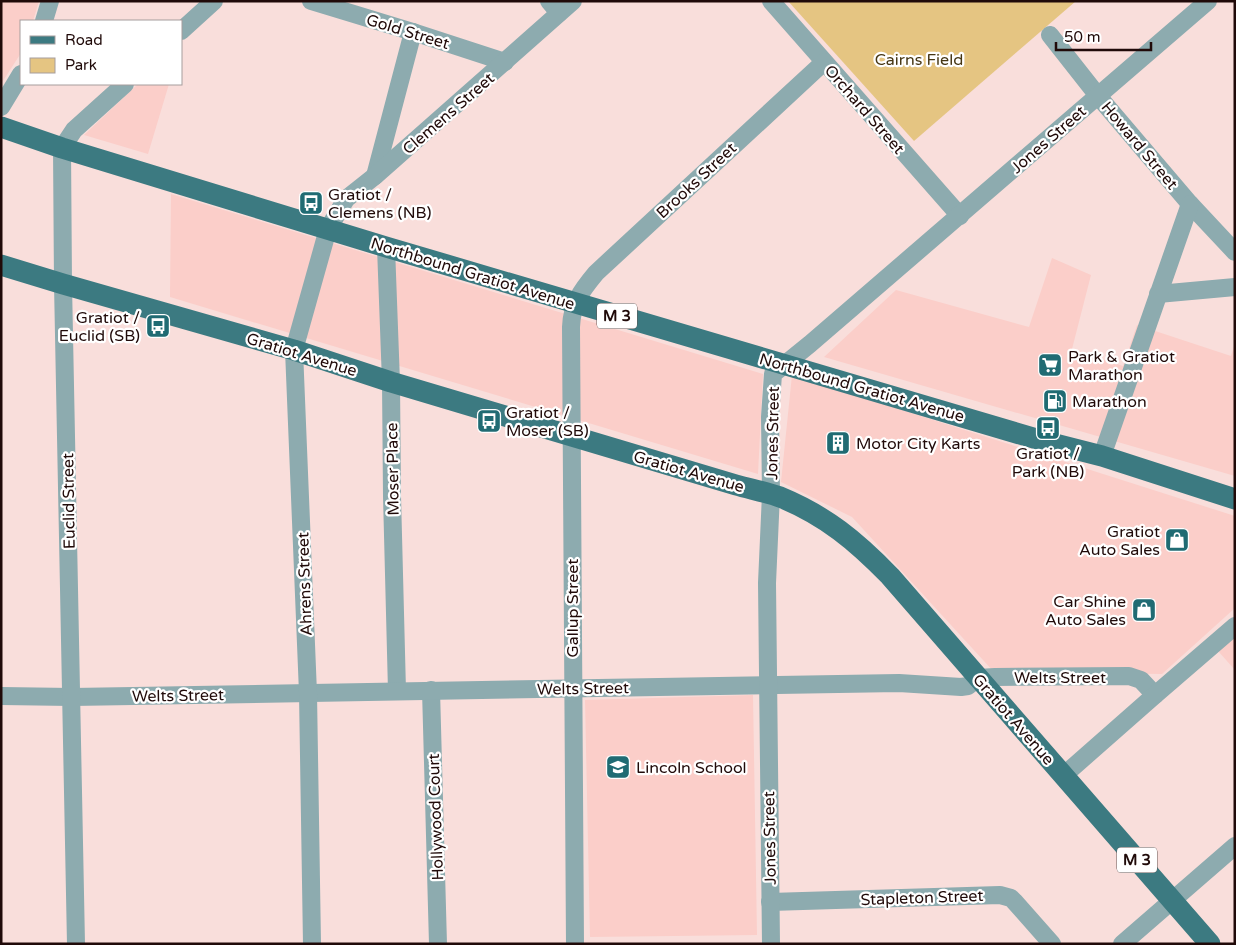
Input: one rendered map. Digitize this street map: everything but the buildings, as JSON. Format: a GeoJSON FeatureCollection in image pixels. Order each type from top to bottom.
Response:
{"type":"FeatureCollection","features":[{"type":"Feature","properties":{"kind":"main road","name":"Northbound Gratiot Avenue"},"geometry":{"type":"LineString","coordinates":[[1,127],[62,148],[575,304],[1040,440],[1102,456],[1235,499]]}},
{"type":"Feature","properties":{"kind":"main road","name":"Gratiot Avenue"},"geometry":{"type":"LineString","coordinates":[[1,265],[294,350],[391,382],[771,494],[811,512],[853,540],[890,576],[1210,944]]}},
{"type":"Feature","properties":{"kind":"street"},"geometry":{"type":"LineString","coordinates":[[44,20],[50,1]]}},
{"type":"Feature","properties":{"kind":"street"},"geometry":{"type":"LineString","coordinates":[[182,31],[214,1]]}},
{"type":"Feature","properties":{"kind":"street","name":"Gold Street"},"geometry":{"type":"LineString","coordinates":[[311,1],[505,62]]}},
{"type":"Feature","properties":{"kind":"street","name":"Clemens Street"},"geometry":{"type":"LineString","coordinates":[[328,229],[346,199],[375,176],[505,62],[554,7],[573,1]]}},
{"type":"Feature","properties":{"kind":"street","name":"Orchard Street"},"geometry":{"type":"LineString","coordinates":[[772,1],[960,216]]}},
{"type":"Feature","properties":{"kind":"street","name":"Jones Street"},"geometry":{"type":"LineString","coordinates":[[771,944],[766,583],[771,494],[770,417],[773,374],[818,338],[1208,1]]}},
{"type":"Feature","properties":{"kind":"street"},"geometry":{"type":"LineString","coordinates":[[375,176],[414,32]]}},
{"type":"Feature","properties":{"kind":"street","name":"Howard Street"},"geometry":{"type":"LineString","coordinates":[[1050,35],[1098,96],[1190,204],[1235,252]]}},
{"type":"Feature","properties":{"kind":"street","name":"Brooks Street"},"geometry":{"type":"LineString","coordinates":[[575,304],[584,287],[596,272],[824,62]]}},
{"type":"Feature","properties":{"kind":"street"},"geometry":{"type":"LineString","coordinates":[[1,107],[20,76]]}},
{"type":"Feature","properties":{"kind":"street"},"geometry":{"type":"LineString","coordinates":[[62,148],[74,130],[124,85]]}},
{"type":"Feature","properties":{"kind":"street","name":"Euclid Street"},"geometry":{"type":"LineString","coordinates":[[62,148],[76,944]]}},
{"type":"Feature","properties":{"kind":"street"},"geometry":{"type":"LineString","coordinates":[[1102,456],[1190,204]]}},
{"type":"Feature","properties":{"kind":"street","name":"Ahrens Street"},"geometry":{"type":"LineString","coordinates":[[312,944],[308,692],[294,350],[328,229]]}},
{"type":"Feature","properties":{"kind":"street","name":"Moser Place"},"geometry":{"type":"LineString","coordinates":[[386,247],[398,691]]}},
{"type":"Feature","properties":{"kind":"street"},"geometry":{"type":"LineString","coordinates":[[1158,294],[1235,287]]}},
{"type":"Feature","properties":{"kind":"street","name":"Gallup Street"},"geometry":{"type":"LineString","coordinates":[[575,304],[571,327],[575,944]]}},
{"type":"Feature","properties":{"kind":"street"},"geometry":{"type":"LineString","coordinates":[[1064,776],[1155,694],[1235,626]]}},
{"type":"Feature","properties":{"kind":"street","name":"Welts Street"},"geometry":{"type":"LineString","coordinates":[[1,696],[72,697],[899,683],[961,687],[968,686],[978,678],[1017,676],[1129,676],[1141,680],[1155,694]]}},
{"type":"Feature","properties":{"kind":"street","name":"Hollywood Court"},"geometry":{"type":"LineString","coordinates":[[431,690],[438,944]]}},
{"type":"Feature","properties":{"kind":"street"},"geometry":{"type":"LineString","coordinates":[[1122,944],[1235,846]]}},
{"type":"Feature","properties":{"kind":"street","name":"Stapleton Street"},"geometry":{"type":"LineString","coordinates":[[770,902],[1000,895],[1014,901],[1052,944]]}},
{"type":"Feature","properties":{"kind":"shaded area"},"geometry":{"type":"Polygon","coordinates":[[[1,1],[39,1],[33,20],[20,20],[20,55],[1,84],[1,1]]]}},
{"type":"Feature","properties":{"kind":"shaded area"},"geometry":{"type":"Polygon","coordinates":[[[137,85],[169,85],[148,154],[84,135],[137,85]]]}},
{"type":"Feature","properties":{"kind":"shaded area"},"geometry":{"type":"Polygon","coordinates":[[[171,194],[763,374],[758,474],[170,297],[171,194]]]}},
{"type":"Feature","properties":{"kind":"shaded area"},"geometry":{"type":"Polygon","coordinates":[[[1052,258],[1091,275],[1072,349],[1123,366],[1137,325],[1231,356],[1235,343],[1235,476],[824,357],[896,290],[1029,327],[1052,258]]]}},
{"type":"Feature","properties":{"kind":"shaded area"},"geometry":{"type":"Polygon","coordinates":[[[792,375],[1235,516],[1235,608],[1162,674],[994,672],[852,517],[781,482],[792,375]]]}},
{"type":"Feature","properties":{"kind":"shaded area"},"geometry":{"type":"Polygon","coordinates":[[[1235,637],[1235,670],[1218,651],[1235,637]]]}},
{"type":"Feature","properties":{"kind":"shaded area"},"geometry":{"type":"Polygon","coordinates":[[[753,695],[757,935],[590,937],[585,700],[753,695]]]}},
{"type":"Feature","properties":{"kind":"green space","name":"Cairns Field"},"geometry":{"type":"Polygon","coordinates":[[[788,1],[1076,1],[914,141],[788,1]]]}},
{"type":"Feature","properties":{"kind":"place","name":"Gratiot / Clemens (NB)"},"geometry":{"type":"Point","coordinates":[311,203]}},
{"type":"Feature","properties":{"kind":"place","name":"Gratiot / Euclid (SB)"},"geometry":{"type":"Point","coordinates":[158,326]}},
{"type":"Feature","properties":{"kind":"place","name":"Park & Gratiot Marathon"},"geometry":{"type":"Point","coordinates":[1050,365]}},
{"type":"Feature","properties":{"kind":"place","name":"Marathon"},"geometry":{"type":"Point","coordinates":[1055,401]}},
{"type":"Feature","properties":{"kind":"place","name":"Gratiot / Moser (SB)"},"geometry":{"type":"Point","coordinates":[489,421]}},
{"type":"Feature","properties":{"kind":"place","name":"Gratiot / Park (NB)"},"geometry":{"type":"Point","coordinates":[1048,428]}},
{"type":"Feature","properties":{"kind":"place","name":"Motor City Karts"},"geometry":{"type":"Point","coordinates":[838,443]}},
{"type":"Feature","properties":{"kind":"place","name":"Gratiot Auto Sales"},"geometry":{"type":"Point","coordinates":[1177,540]}},
{"type":"Feature","properties":{"kind":"place","name":"Car Shine Auto Sales"},"geometry":{"type":"Point","coordinates":[1144,610]}},
{"type":"Feature","properties":{"kind":"place","name":"Lincoln School"},"geometry":{"type":"Point","coordinates":[618,767]}}]}
